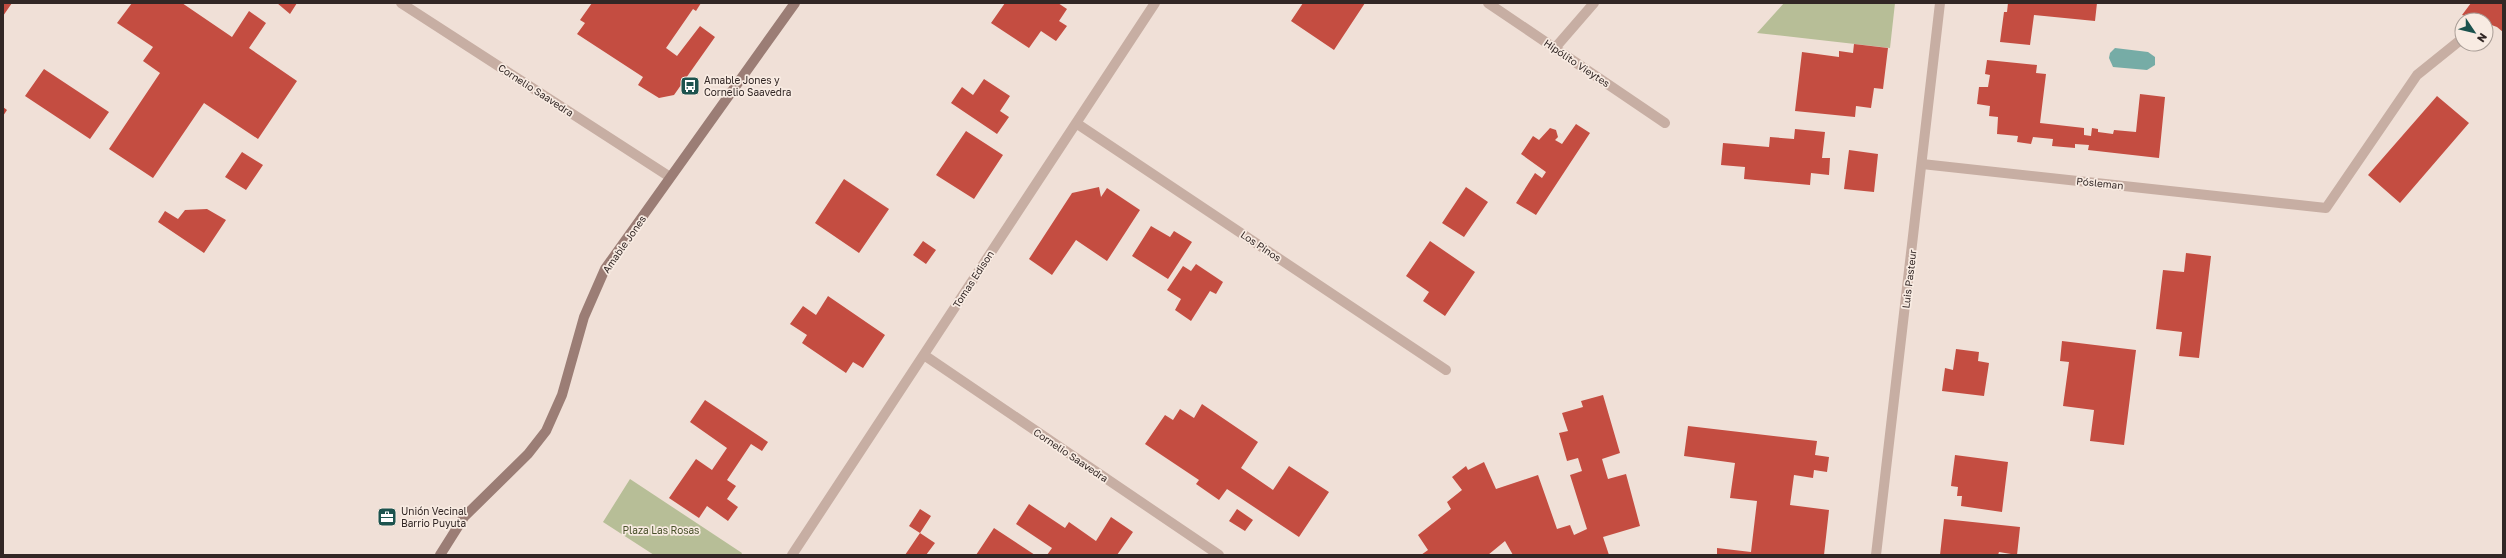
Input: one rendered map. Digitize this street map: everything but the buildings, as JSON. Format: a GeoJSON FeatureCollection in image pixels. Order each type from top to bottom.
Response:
{"type":"FeatureCollection","features":[{"type":"Feature","properties":{"kind":"street","name":"Cornelio Saavedra"},"geometry":{"type":"LineString","coordinates":[[401,3],[670,177]]}},
{"type":"Feature","properties":{"kind":"street","name":"Amable Jones"},"geometry":{"type":"LineString","coordinates":[[440,555],[464,517],[528,454],[546,431],[562,395],[584,317],[604,269],[795,3]]}},
{"type":"Feature","properties":{"kind":"street","name":"Tomas Edison"},"geometry":{"type":"LineString","coordinates":[[792,555],[1155,3]]}},
{"type":"Feature","properties":{"kind":"street","name":"Hipólito Vieytes"},"geometry":{"type":"LineString","coordinates":[[1488,3],[1665,123]]}},
{"type":"Feature","properties":{"kind":"street"},"geometry":{"type":"LineString","coordinates":[[1555,48],[1594,3]]}},
{"type":"Feature","properties":{"kind":"street","name":"Luis Pasteur"},"geometry":{"type":"LineString","coordinates":[[1876,555],[1940,3]]}},
{"type":"Feature","properties":{"kind":"street","name":"Pósleman"},"geometry":{"type":"LineString","coordinates":[[1922,164],[2326,208],[2417,75],[2454,45]]}},
{"type":"Feature","properties":{"kind":"street","name":"Los Pinos"},"geometry":{"type":"LineString","coordinates":[[1076,123],[1446,370]]}},
{"type":"Feature","properties":{"kind":"street","name":"Cornelio Saavedra"},"geometry":{"type":"LineString","coordinates":[[924,355],[1219,555]]}},
{"type":"Feature","properties":{"kind":"green space"},"geometry":{"type":"Polygon","coordinates":[[[1784,3],[1895,3],[1890,48],[1757,33],[1784,3]]]}},
{"type":"Feature","properties":{"kind":"green space","name":"Plaza Las Rosas"},"geometry":{"type":"Polygon","coordinates":[[[630,479],[742,553],[741,555],[654,555],[603,522],[630,479]]]}},
{"type":"Feature","properties":{"kind":"water"},"geometry":{"type":"Polygon","coordinates":[[[2115,48],[2148,52],[2155,57],[2155,65],[2147,70],[2113,67],[2109,58],[2110,53],[2115,48]]]}},
{"type":"Feature","properties":{"kind":"place","name":"Amable Jones y Cornelio Saavedra"},"geometry":{"type":"Point","coordinates":[690,86]}},
{"type":"Feature","properties":{"kind":"place","name":"Unión Vecinal Barrio Puyuta"},"geometry":{"type":"Point","coordinates":[387,517]}}]}
